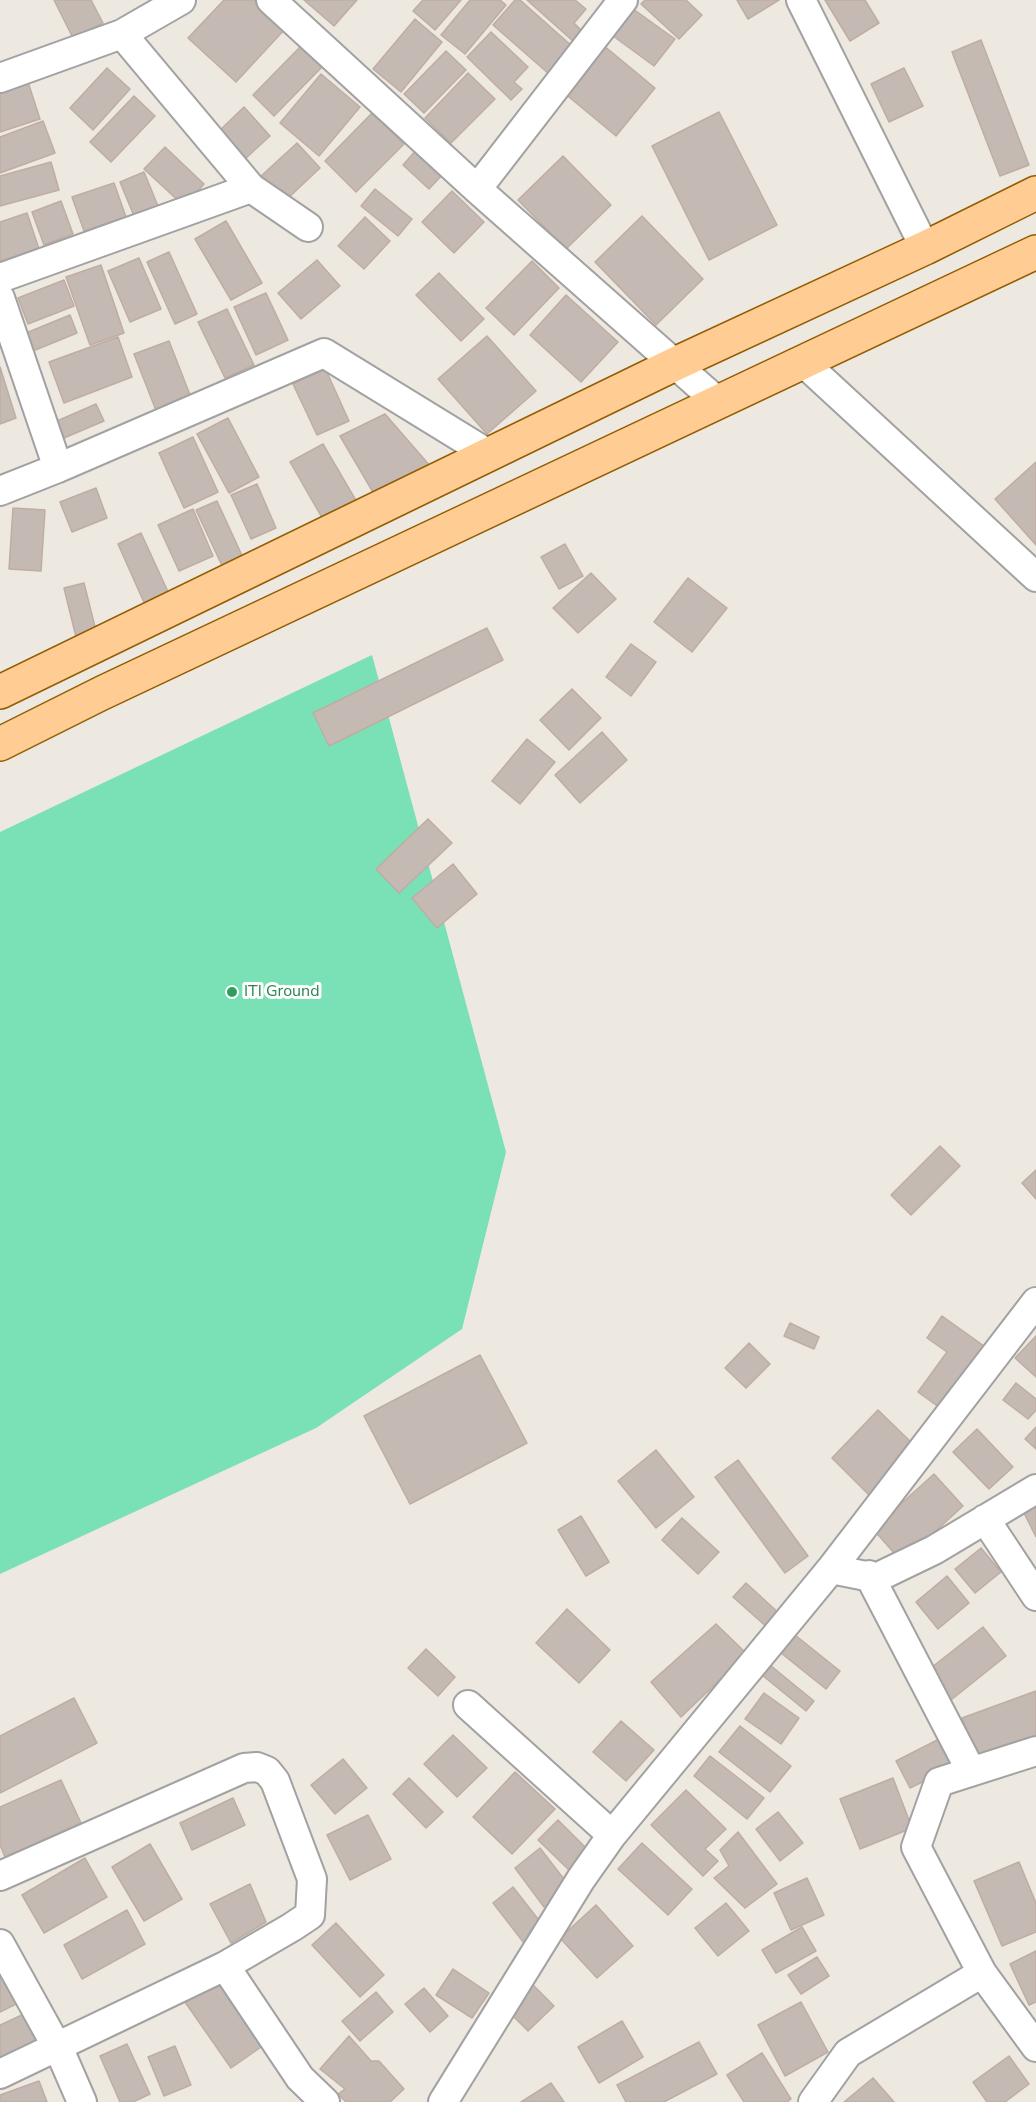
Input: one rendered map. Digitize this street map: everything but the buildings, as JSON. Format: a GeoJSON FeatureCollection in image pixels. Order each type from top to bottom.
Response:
{"type":"FeatureCollection","features":[{"type":"Feature","properties":{"kind":"main road"},"geometry":{"type":"LineString","coordinates":[[0,692],[675,364],[925,248],[1036,193]]}},
{"type":"Feature","properties":{"kind":"main road"},"geometry":{"type":"LineString","coordinates":[[0,744],[102,693],[1036,252]]}},
{"type":"Feature","properties":{"kind":"street"},"geometry":{"type":"LineString","coordinates":[[0,78],[122,34],[182,0]]}},
{"type":"Feature","properties":{"kind":"street"},"geometry":{"type":"LineString","coordinates":[[271,0],[477,189],[719,403]]}},
{"type":"Feature","properties":{"kind":"street"},"geometry":{"type":"LineString","coordinates":[[477,189],[623,0]]}},
{"type":"Feature","properties":{"kind":"street"},"geometry":{"type":"LineString","coordinates":[[801,0],[925,248]]}},
{"type":"Feature","properties":{"kind":"street"},"geometry":{"type":"LineString","coordinates":[[122,34],[251,188],[308,227]]}},
{"type":"Feature","properties":{"kind":"street"},"geometry":{"type":"LineString","coordinates":[[0,278],[251,188]]}},
{"type":"Feature","properties":{"kind":"street"},"geometry":{"type":"LineString","coordinates":[[0,298],[58,468]]}},
{"type":"Feature","properties":{"kind":"street"},"geometry":{"type":"LineString","coordinates":[[0,491],[324,353],[490,455]]}},
{"type":"Feature","properties":{"kind":"street"},"geometry":{"type":"LineString","coordinates":[[804,363],[1036,577]]}},
{"type":"Feature","properties":{"kind":"street"},"geometry":{"type":"LineString","coordinates":[[443,2102],[581,1879],[612,1835],[831,1569],[1036,1302]]}},
{"type":"Feature","properties":{"kind":"street"},"geometry":{"type":"LineString","coordinates":[[831,1569],[876,1578],[934,1550],[1036,1489]]}},
{"type":"Feature","properties":{"kind":"street"},"geometry":{"type":"LineString","coordinates":[[985,1520],[1036,1596]]}},
{"type":"Feature","properties":{"kind":"street"},"geometry":{"type":"LineString","coordinates":[[869,1575],[971,1771]]}},
{"type":"Feature","properties":{"kind":"street"},"geometry":{"type":"LineString","coordinates":[[468,1705],[612,1835]]}},
{"type":"Feature","properties":{"kind":"street"},"geometry":{"type":"LineString","coordinates":[[1036,1751],[939,1782],[916,1847],[982,1973],[1036,2047]]}},
{"type":"Feature","properties":{"kind":"street"},"geometry":{"type":"LineString","coordinates":[[0,1876],[244,1768],[257,1767],[267,1771],[275,1781],[312,1879],[310,1915],[225,1965],[0,2074]]}},
{"type":"Feature","properties":{"kind":"street"},"geometry":{"type":"LineString","coordinates":[[0,1944],[62,2056],[82,2102]]}},
{"type":"Feature","properties":{"kind":"street"},"geometry":{"type":"LineString","coordinates":[[225,1965],[300,2078],[325,2102]]}},
{"type":"Feature","properties":{"kind":"street"},"geometry":{"type":"LineString","coordinates":[[813,2102],[848,2053],[982,1973]]}},
{"type":"Feature","properties":{"kind":"green space","name":"ITI Ground"},"geometry":{"type":"Polygon","coordinates":[[[372,655],[506,1152],[462,1329],[316,1428],[0,1574],[0,832],[372,655]]]}},
{"type":"Feature","properties":{"kind":"place","name":"ITI Ground"},"geometry":{"type":"Point","coordinates":[232,992]}}]}
